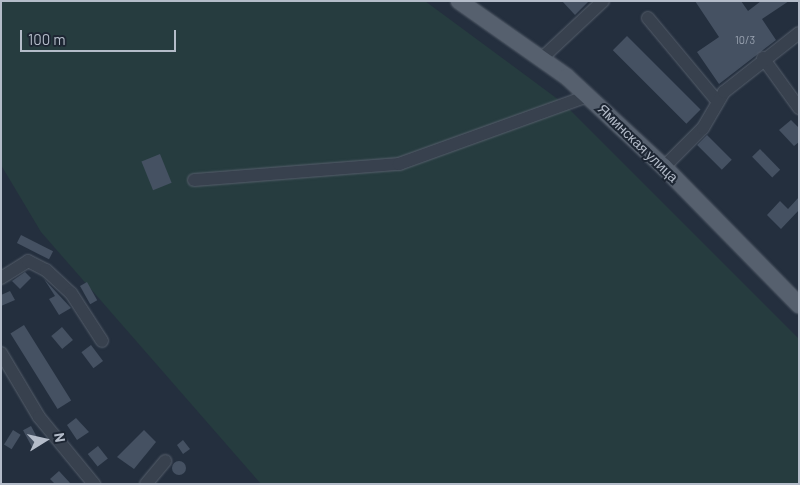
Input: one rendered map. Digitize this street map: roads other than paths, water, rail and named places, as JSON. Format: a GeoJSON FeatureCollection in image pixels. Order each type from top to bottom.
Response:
{"type":"FeatureCollection","features":[{"type":"Feature","properties":{"kind":"main road","name":"Яминская улица"},"geometry":{"type":"LineString","coordinates":[[459,1],[542,59],[588,96],[664,167],[799,305]]}},
{"type":"Feature","properties":{"kind":"street"},"geometry":{"type":"LineString","coordinates":[[542,59],[603,1]]}},
{"type":"Feature","properties":{"kind":"street"},"geometry":{"type":"LineString","coordinates":[[648,18],[718,102]]}},
{"type":"Feature","properties":{"kind":"street"},"geometry":{"type":"LineString","coordinates":[[664,167],[699,134],[718,102],[762,58],[799,33]]}},
{"type":"Feature","properties":{"kind":"street"},"geometry":{"type":"LineString","coordinates":[[762,58],[799,108]]}},
{"type":"Feature","properties":{"kind":"street"},"geometry":{"type":"LineString","coordinates":[[194,180],[399,164],[588,96]]}},
{"type":"Feature","properties":{"kind":"street"},"geometry":{"type":"LineString","coordinates":[[1,278],[28,261],[46,270],[71,292],[102,341]]}},
{"type":"Feature","properties":{"kind":"street"},"geometry":{"type":"LineString","coordinates":[[1,353],[39,418],[94,484]]}},
{"type":"Feature","properties":{"kind":"street"},"geometry":{"type":"LineString","coordinates":[[146,484],[165,461]]}}]}
